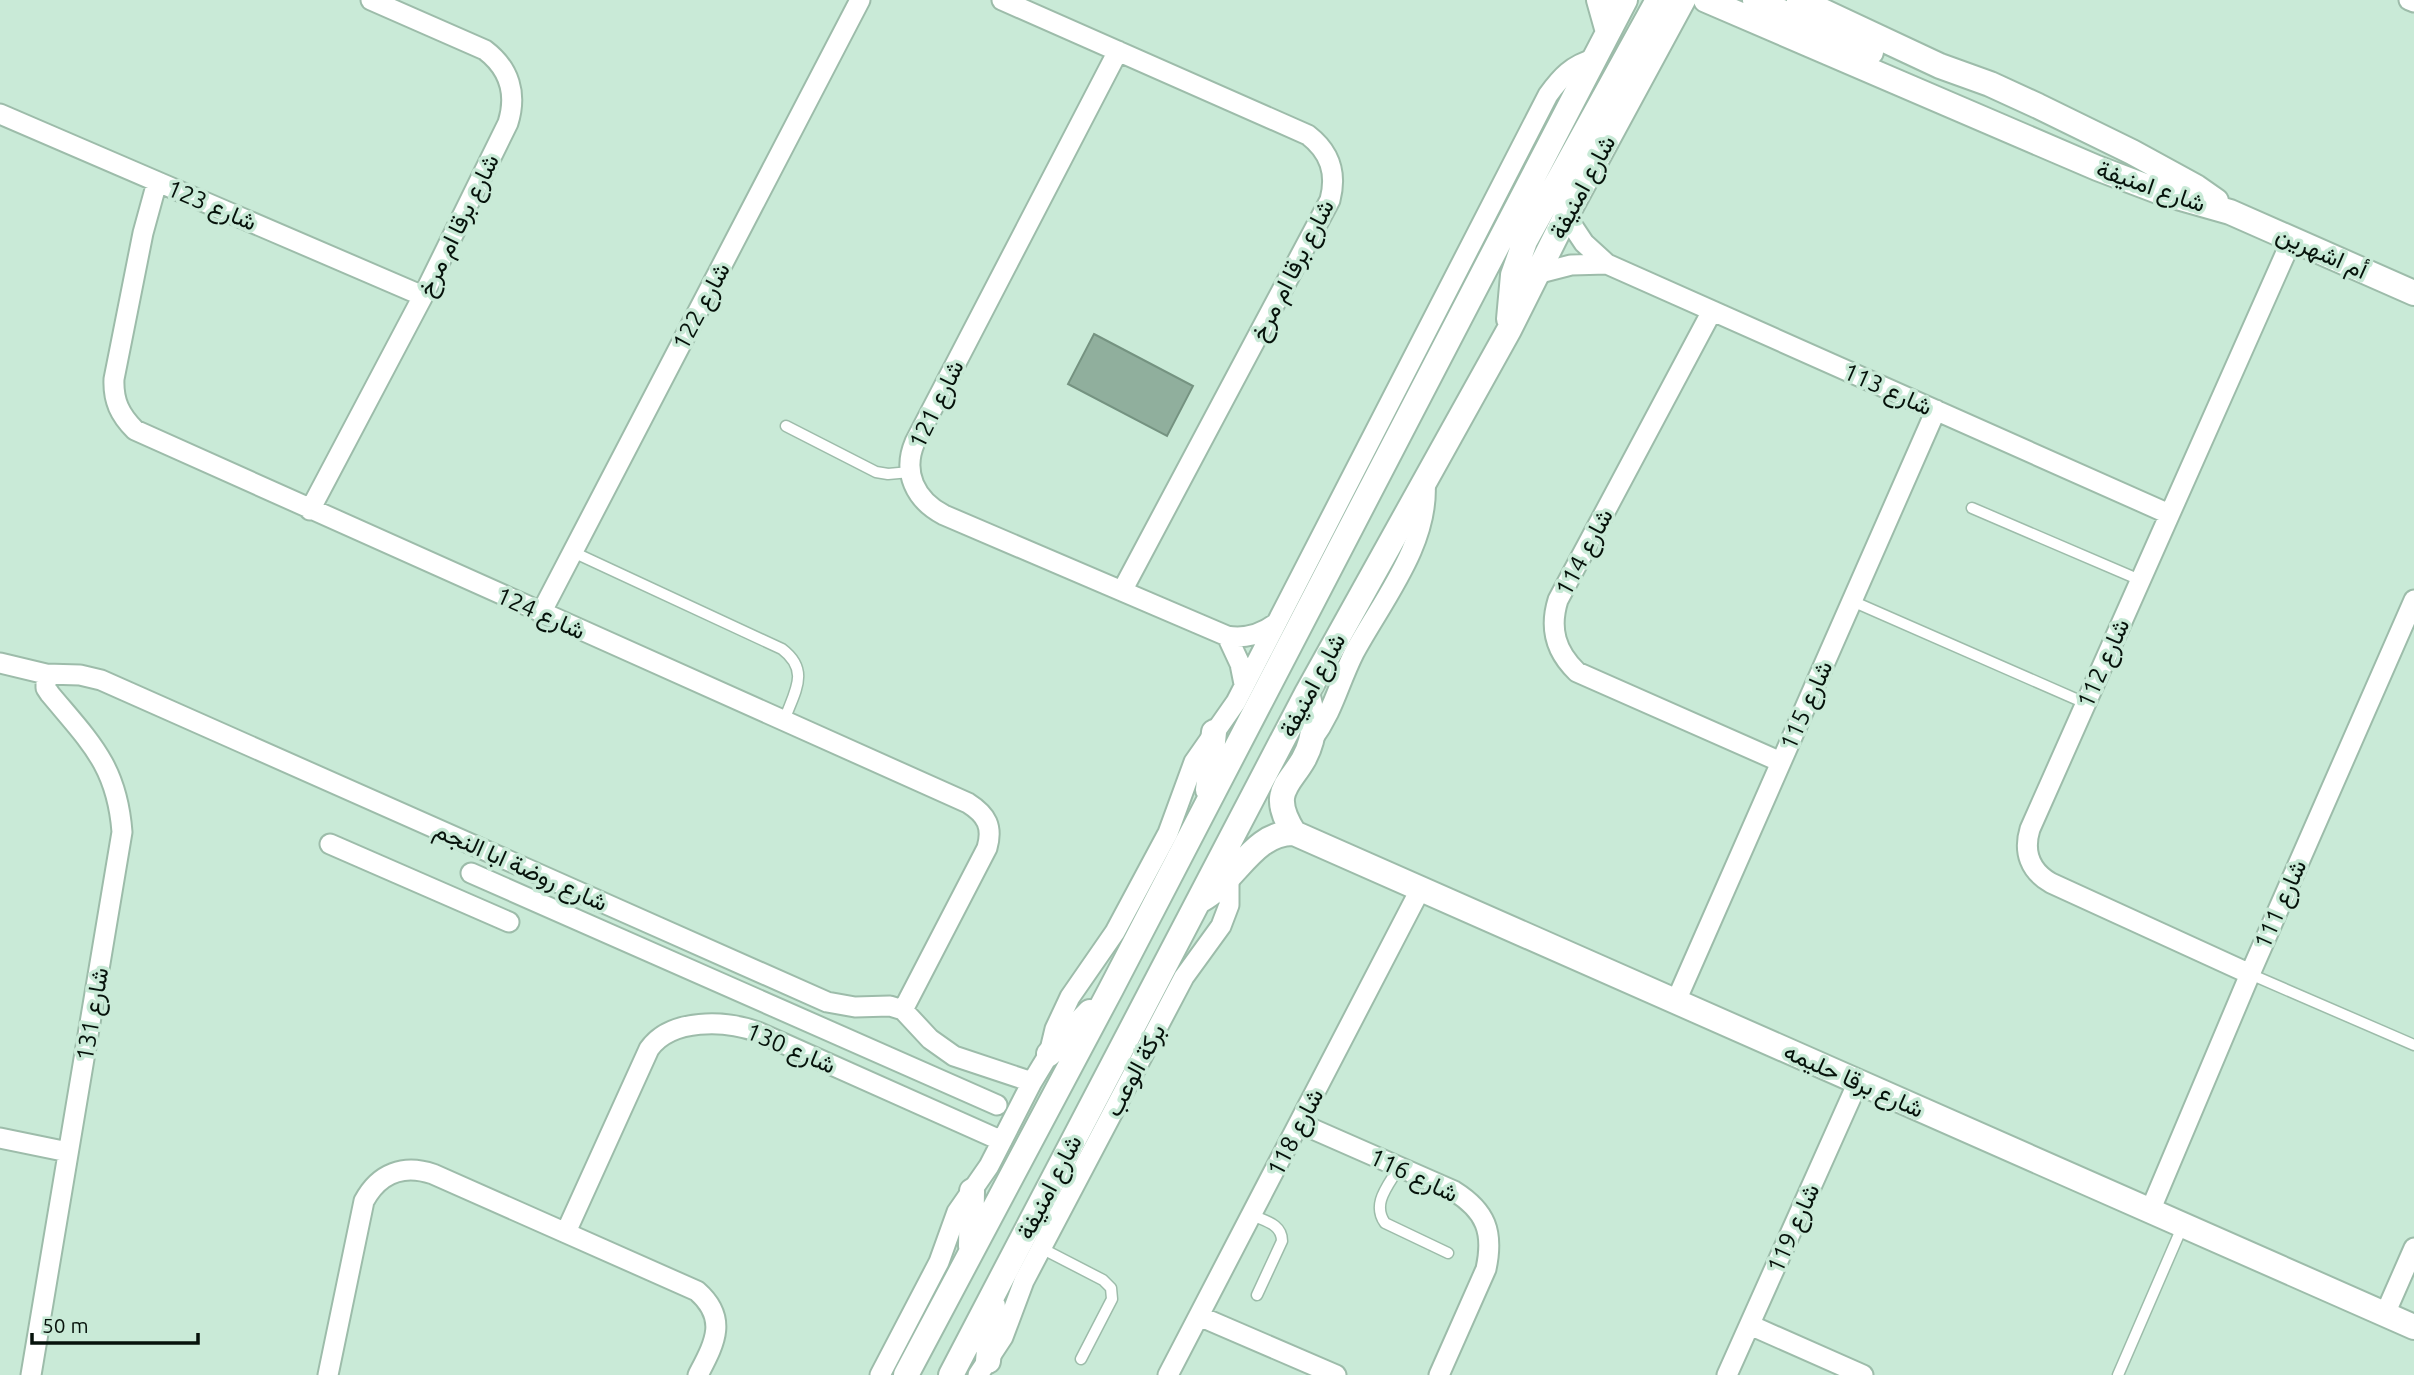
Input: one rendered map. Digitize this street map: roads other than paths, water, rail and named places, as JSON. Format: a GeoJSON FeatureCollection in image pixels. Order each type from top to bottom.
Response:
{"type":"FeatureCollection","features":[{"type":"Feature","properties":{"kind":"street","name":"شارع برقا ام مرخ"},"geometry":{"type":"LineString","coordinates":[[310,510],[423,296],[508,123],[513,100],[512,88],[503,66],[485,50],[371,0]]}},
{"type":"Feature","properties":{"kind":"street","name":"شارع 122"},"geometry":{"type":"LineString","coordinates":[[541,613],[860,0]]}},
{"type":"Feature","properties":{"kind":"street"},"geometry":{"type":"LineString","coordinates":[[1599,0],[1608,32]]}},
{"type":"Feature","properties":{"kind":"street","name":"شارع امنيفة"},"geometry":{"type":"LineString","coordinates":[[906,1375],[1206,806],[1297,605],[1625,0]]}},
{"type":"Feature","properties":{"kind":"street"},"geometry":{"type":"LineString","coordinates":[[1509,330],[1513,275],[1525,241],[1658,0]]}},
{"type":"Feature","properties":{"kind":"street","name":"شارع امنيفة"},"geometry":{"type":"LineString","coordinates":[[951,1375],[1307,693],[1509,330],[1566,216],[1683,0]]}},
{"type":"Feature","properties":{"kind":"street","name":"شارع امنيفة"},"geometry":{"type":"LineString","coordinates":[[1706,0],[2130,181],[2230,212]]}},
{"type":"Feature","properties":{"kind":"street"},"geometry":{"type":"LineString","coordinates":[[1755,0],[1868,51],[1891,59],[1940,66]]}},
{"type":"Feature","properties":{"kind":"street","name":"شارع امنيفة"},"geometry":{"type":"LineString","coordinates":[[1798,0],[1940,66],[2002,90],[2132,152],[2196,187],[2230,212]]}},
{"type":"Feature","properties":{"kind":"street"},"geometry":{"type":"LineString","coordinates":[[2409,0],[2414,2]]}},
{"type":"Feature","properties":{"kind":"street","name":"شارع برقا ام مرخ"},"geometry":{"type":"LineString","coordinates":[[1013,2],[1308,135],[1326,152],[1331,164],[1334,188],[1330,201],[1122,591]]}},
{"type":"Feature","properties":{"kind":"street","name":"شارع 121"},"geometry":{"type":"LineString","coordinates":[[1118,51],[915,442],[910,472],[918,493],[934,510],[1227,636],[1237,638],[1258,635],[1275,624]]}},
{"type":"Feature","properties":{"kind":"street","name":"شارع 123"},"geometry":{"type":"LineString","coordinates":[[0,114],[423,296]]}},
{"type":"Feature","properties":{"kind":"street","name":"شارع 124"},"geometry":{"type":"LineString","coordinates":[[158,182],[143,233],[114,380],[113,393],[117,407],[124,420],[135,430],[981,811],[989,824],[987,848],[903,1010]]}},
{"type":"Feature","properties":{"kind":"street","name":"أم اشهرين"},"geometry":{"type":"LineString","coordinates":[[2230,212],[2414,293]]}},
{"type":"Feature","properties":{"kind":"street","name":"شارع 113"},"geometry":{"type":"LineString","coordinates":[[1566,216],[1584,243],[1607,264],[2169,514]]}},
{"type":"Feature","properties":{"kind":"street","name":"شارع 112"},"geometry":{"type":"LineString","coordinates":[[2250,974],[2051,883],[2031,865],[2026,847],[2030,829],[2085,703],[2292,239]]}},
{"type":"Feature","properties":{"kind":"street","name":"شارع 113"},"geometry":{"type":"LineString","coordinates":[[1536,274],[1571,265],[1607,264]]}},
{"type":"Feature","properties":{"kind":"street","name":"شارع 114"},"geometry":{"type":"LineString","coordinates":[[1712,311],[1558,600],[1553,626],[1560,652],[1577,672],[1781,762]]}},
{"type":"Feature","properties":{"kind":"street","name":"شارع 115"},"geometry":{"type":"LineString","coordinates":[[1676,1001],[1936,410]]}},
{"type":"Feature","properties":{"kind":"street"},"geometry":{"type":"LineString","coordinates":[[1254,850],[1265,819],[1330,713],[1353,656],[1415,542],[1424,510],[1424,482]]}},
{"type":"Feature","properties":{"kind":"street","name":"شارع 111"},"geometry":{"type":"LineString","coordinates":[[2150,1210],[2250,974],[2409,628],[2414,600]]}},
{"type":"Feature","properties":{"kind":"street"},"geometry":{"type":"LineString","coordinates":[[1049,1054],[1062,1013],[1115,932],[1168,833],[1194,762],[1236,702],[1275,624],[1297,605]]}},
{"type":"Feature","properties":{"kind":"street"},"geometry":{"type":"LineString","coordinates":[[1227,636],[1241,664],[1244,684]]}},
{"type":"Feature","properties":{"kind":"street","name":"شارع روضة ابا النجم"},"geometry":{"type":"LineString","coordinates":[[0,663],[47,674],[80,675],[101,680],[827,1002],[855,1007],[890,1006],[903,1010]]}},
{"type":"Feature","properties":{"kind":"street","name":"شارع 131"},"geometry":{"type":"LineString","coordinates":[[31,1375],[122,832],[115,787],[106,766],[86,734],[46,688],[47,674]]}},
{"type":"Feature","properties":{"kind":"street"},"geometry":{"type":"LineString","coordinates":[[1307,693],[1313,716],[1312,740]]}},
{"type":"Feature","properties":{"kind":"street"},"geometry":{"type":"LineString","coordinates":[[1206,806],[1214,732]]}},
{"type":"Feature","properties":{"kind":"street"},"geometry":{"type":"LineString","coordinates":[[1197,903],[1219,889],[1254,850],[1273,835],[1294,833],[1282,810],[1282,793]]}},
{"type":"Feature","properties":{"kind":"street","name":"شارع برقا حليمه"},"geometry":{"type":"LineString","coordinates":[[1294,833],[2414,1327]]}},
{"type":"Feature","properties":{"kind":"street"},"geometry":{"type":"LineString","coordinates":[[330,844],[509,922]]}},
{"type":"Feature","properties":{"kind":"street"},"geometry":{"type":"LineString","coordinates":[[460,901],[471,873],[474,845]]}},
{"type":"Feature","properties":{"kind":"street"},"geometry":{"type":"LineString","coordinates":[[471,873],[997,1105]]}},
{"type":"Feature","properties":{"kind":"street","name":"بركة الوعب"},"geometry":{"type":"LineString","coordinates":[[983,1368],[1003,1338],[1024,1281],[1184,977],[1221,926],[1229,905],[1229,879]]}},
{"type":"Feature","properties":{"kind":"street","name":"شارع 118"},"geometry":{"type":"LineString","coordinates":[[1168,1375],[1421,888]]}},
{"type":"Feature","properties":{"kind":"street"},"geometry":{"type":"LineString","coordinates":[[880,1375],[939,1262],[957,1212],[1002,1141],[1032,1082],[1049,1054],[1110,991]]}},
{"type":"Feature","properties":{"kind":"street"},"geometry":{"type":"LineString","coordinates":[[903,1010],[930,1039],[954,1056],[1032,1082]]}},
{"type":"Feature","properties":{"kind":"street","name":"شارع 130"},"geometry":{"type":"LineString","coordinates":[[566,1232],[649,1049],[660,1037],[697,1025],[728,1024],[751,1029],[1002,1141]]}},
{"type":"Feature","properties":{"kind":"street","name":"شارع 119"},"geometry":{"type":"LineString","coordinates":[[1727,1375],[1858,1082]]}},
{"type":"Feature","properties":{"kind":"street","name":"شارع 116"},"geometry":{"type":"LineString","coordinates":[[1299,1123],[1454,1191],[1470,1201],[1482,1215],[1489,1233],[1490,1251],[1486,1269],[1439,1375]]}},
{"type":"Feature","properties":{"kind":"street"},"geometry":{"type":"LineString","coordinates":[[0,1138],[68,1152]]}},
{"type":"Feature","properties":{"kind":"street"},"geometry":{"type":"LineString","coordinates":[[328,1375],[361,1212],[370,1191],[386,1176],[398,1171],[422,1170],[688,1286],[705,1298],[715,1316],[716,1337],[698,1375]]}},
{"type":"Feature","properties":{"kind":"street"},"geometry":{"type":"LineString","coordinates":[[971,1252],[972,1191]]}},
{"type":"Feature","properties":{"kind":"street"},"geometry":{"type":"LineString","coordinates":[[2385,1314],[2414,1248]]}},
{"type":"Feature","properties":{"kind":"street"},"geometry":{"type":"LineString","coordinates":[[983,1368],[994,1293]]}},
{"type":"Feature","properties":{"kind":"street"},"geometry":{"type":"LineString","coordinates":[[1199,1316],[1336,1375]]}},
{"type":"Feature","properties":{"kind":"street"},"geometry":{"type":"LineString","coordinates":[[1750,1325],[1863,1375]]}},
{"type":"Feature","properties":{"kind":"lane"},"geometry":{"type":"LineString","coordinates":[[786,426],[876,472],[910,472]]}},
{"type":"Feature","properties":{"kind":"lane"},"geometry":{"type":"LineString","coordinates":[[1972,508],[2140,580]]}},
{"type":"Feature","properties":{"kind":"lane"},"geometry":{"type":"LineString","coordinates":[[573,552],[790,655],[800,674],[784,721]]}},
{"type":"Feature","properties":{"kind":"lane"},"geometry":{"type":"LineString","coordinates":[[1852,601],[2085,703]]}},
{"type":"Feature","properties":{"kind":"lane"},"geometry":{"type":"LineString","coordinates":[[2250,974],[2414,1045]]}},
{"type":"Feature","properties":{"kind":"lane"},"geometry":{"type":"LineString","coordinates":[[1399,1167],[1381,1198],[1378,1207],[1380,1216],[1385,1223],[1448,1253]]}},
{"type":"Feature","properties":{"kind":"lane"},"geometry":{"type":"LineString","coordinates":[[1252,1215],[1276,1226],[1282,1235],[1282,1241],[1257,1295]]}},
{"type":"Feature","properties":{"kind":"lane"},"geometry":{"type":"LineString","coordinates":[[2118,1375],[2183,1225]]}},
{"type":"Feature","properties":{"kind":"lane"},"geometry":{"type":"LineString","coordinates":[[1041,1248],[1103,1280],[1111,1288],[1112,1299],[1081,1359]]}}]}
